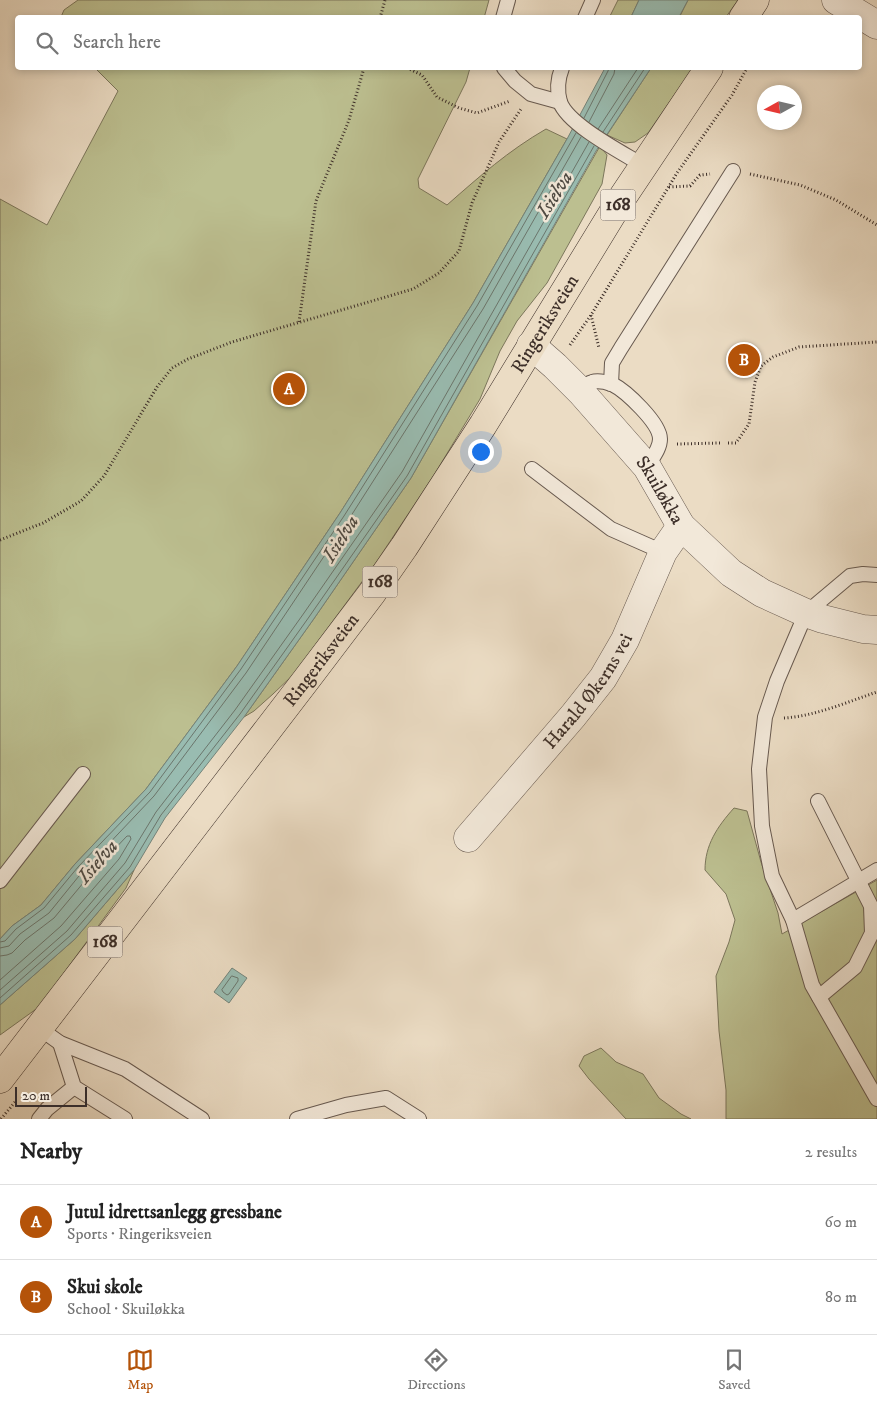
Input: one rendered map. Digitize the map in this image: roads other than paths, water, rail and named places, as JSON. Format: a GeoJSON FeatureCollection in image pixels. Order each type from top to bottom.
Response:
{"type":"FeatureCollection","features":[{"type":"Feature","properties":{"kind":"main road"},"geometry":{"type":"LineString","coordinates":[[745,15],[754,0]]}},
{"type":"Feature","properties":{"kind":"main road","name":"Ringeriksveien"},"geometry":{"type":"LineString","coordinates":[[0,1079],[49,1036],[306,680],[372,593],[483,424],[620,201],[708,70]]}},
{"type":"Feature","properties":{"kind":"street"},"geometry":{"type":"LineString","coordinates":[[836,0],[862,15]]}},
{"type":"Feature","properties":{"kind":"street"},"geometry":{"type":"LineString","coordinates":[[862,15],[877,24]]}},
{"type":"Feature","properties":{"kind":"street","name":"Skuiløkka"},"geometry":{"type":"LineString","coordinates":[[531,346],[653,456],[681,526],[731,573],[762,593],[823,620],[863,629],[877,630]]}},
{"type":"Feature","properties":{"kind":"street","name":"Harald Økerns vei"},"geometry":{"type":"LineString","coordinates":[[468,838],[573,716],[603,678],[625,640],[663,552],[681,526]]}},
{"type":"Feature","properties":{"kind":"lane"},"geometry":{"type":"LineString","coordinates":[[504,15],[508,0]]}},
{"type":"Feature","properties":{"kind":"lane"},"geometry":{"type":"LineString","coordinates":[[586,15],[593,0]]}},
{"type":"Feature","properties":{"kind":"lane"},"geometry":{"type":"LineString","coordinates":[[506,70],[515,81],[531,94],[560,102]]}},
{"type":"Feature","properties":{"kind":"lane"},"geometry":{"type":"LineString","coordinates":[[561,70],[558,87],[560,102],[571,119],[605,143],[644,166]]}},
{"type":"Feature","properties":{"kind":"lane"},"geometry":{"type":"LineString","coordinates":[[611,384],[612,364],[621,348],[733,171]]}},
{"type":"Feature","properties":{"kind":"lane"},"geometry":{"type":"LineString","coordinates":[[580,392],[586,385],[592,382],[611,384],[624,392],[657,428],[660,437],[653,456]]}},
{"type":"Feature","properties":{"kind":"lane"},"geometry":{"type":"LineString","coordinates":[[532,469],[611,528],[663,552]]}},
{"type":"Feature","properties":{"kind":"lane"},"geometry":{"type":"LineString","coordinates":[[877,575],[863,574],[850,576],[806,612],[777,681],[766,717],[759,769],[762,826],[772,876],[793,920],[812,985],[877,1099]]}},
{"type":"Feature","properties":{"kind":"lane"},"geometry":{"type":"LineString","coordinates":[[0,881],[83,774]]}},
{"type":"Feature","properties":{"kind":"lane"},"geometry":{"type":"LineString","coordinates":[[818,801],[871,906],[872,933],[855,967],[819,997]]}},
{"type":"Feature","properties":{"kind":"lane"},"geometry":{"type":"LineString","coordinates":[[793,920],[877,870]]}},
{"type":"Feature","properties":{"kind":"lane"},"geometry":{"type":"LineString","coordinates":[[49,1036],[74,1087],[125,1119]]}},
{"type":"Feature","properties":{"kind":"lane"},"geometry":{"type":"LineString","coordinates":[[49,1036],[125,1069],[202,1119]]}},
{"type":"Feature","properties":{"kind":"lane"},"geometry":{"type":"LineString","coordinates":[[39,1119],[47,1109],[74,1087]]}},
{"type":"Feature","properties":{"kind":"lane"},"geometry":{"type":"LineString","coordinates":[[297,1119],[346,1105],[386,1098],[419,1119]]}},
{"type":"Feature","properties":{"kind":"water"},"geometry":{"type":"Polygon","coordinates":[[[639,0],[688,0],[680,15],[632,15],[639,0]]]}},
{"type":"Feature","properties":{"kind":"water","name":"Isielva"},"geometry":{"type":"Polygon","coordinates":[[[604,70],[650,70],[596,151],[411,478],[313,620],[244,717],[165,818],[134,870],[75,939],[0,1005],[0,939],[12,926],[41,905],[75,864],[146,789],[237,666],[340,513],[473,303],[567,139],[604,70]]]}},
{"type":"Feature","properties":{"kind":"water"},"geometry":{"type":"Polygon","coordinates":[[[232,968],[247,978],[229,1003],[214,992],[232,968]]]}},
{"type":"Feature","properties":{"kind":"place","name":"Skui skole"},"geometry":{"type":"Point","coordinates":[744,360]}},
{"type":"Feature","properties":{"kind":"place","name":"Jutul idrettsanlegg gressbane"},"geometry":{"type":"Point","coordinates":[289,389]}}]}
